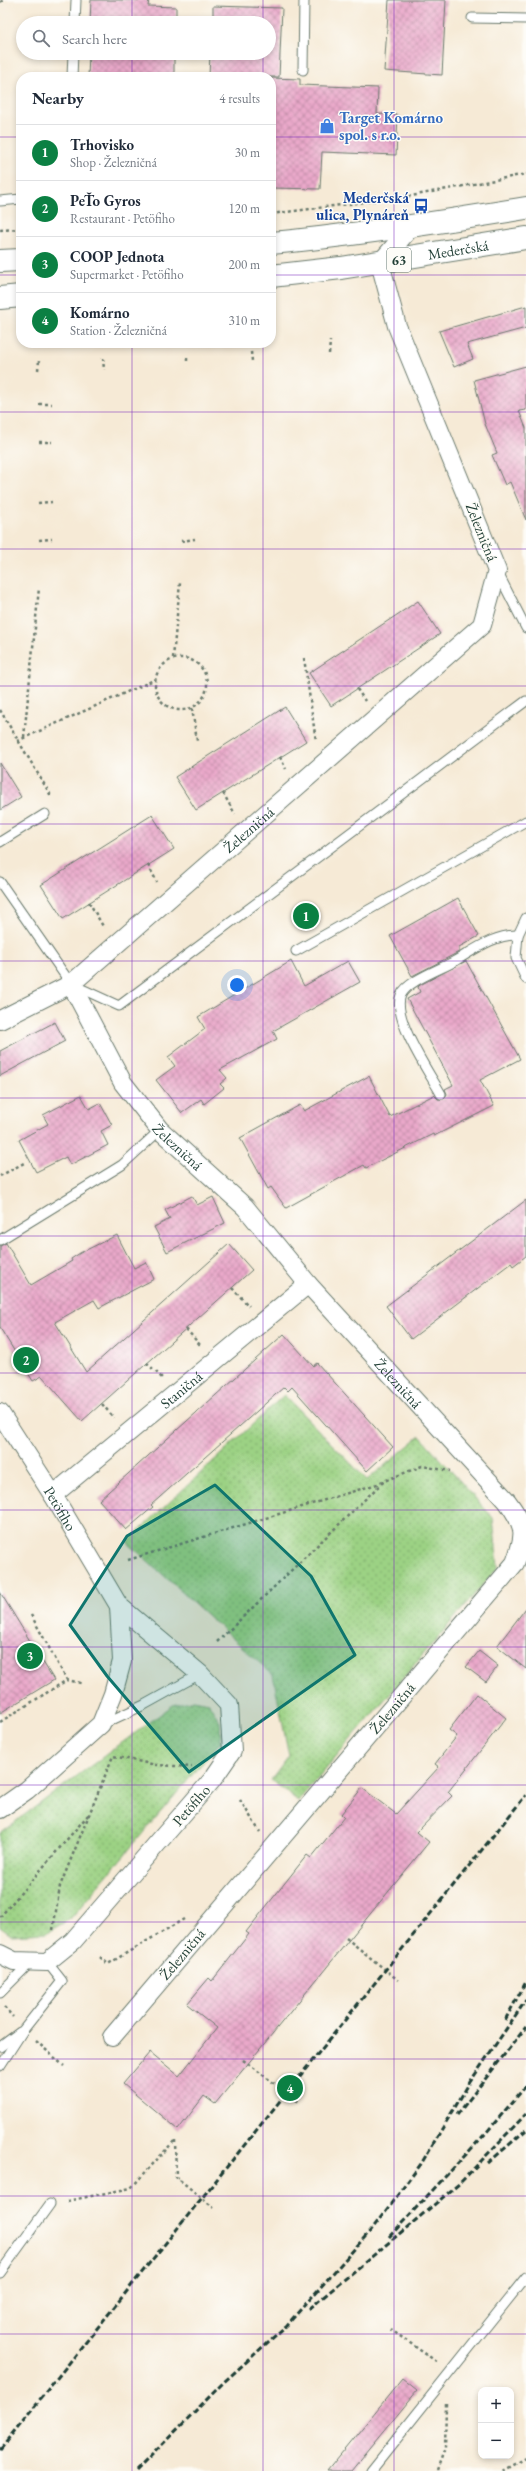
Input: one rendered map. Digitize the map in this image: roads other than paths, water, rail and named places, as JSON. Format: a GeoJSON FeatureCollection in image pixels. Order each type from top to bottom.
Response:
{"type":"FeatureCollection","features":[{"type":"Feature","properties":{"kind":"main road","name":"Mederčská"},"geometry":{"type":"LineString","coordinates":[[276,241],[411,227],[526,208]]}},
{"type":"Feature","properties":{"kind":"main road","name":"Mederčská"},"geometry":{"type":"LineString","coordinates":[[276,275],[380,263],[526,238]]}},
{"type":"Feature","properties":{"kind":"main road"},"geometry":{"type":"LineString","coordinates":[[0,261],[16,260]]}},
{"type":"Feature","properties":{"kind":"main road"},"geometry":{"type":"LineString","coordinates":[[0,298],[16,296]]}},
{"type":"Feature","properties":{"kind":"street"},"geometry":{"type":"LineString","coordinates":[[380,263],[411,227]]}},
{"type":"Feature","properties":{"kind":"street","name":"Železničná"},"geometry":{"type":"LineString","coordinates":[[112,2037],[515,1563],[525,1544],[525,1528],[507,1501],[308,1284],[245,1207],[160,1130],[123,1083],[70,984],[482,625],[497,571],[397,326],[380,263]]}},
{"type":"Feature","properties":{"kind":"street"},"geometry":{"type":"LineString","coordinates":[[0,1020],[70,984]]}},
{"type":"Feature","properties":{"kind":"street","name":"Staničná"},"geometry":{"type":"LineString","coordinates":[[53,1495],[308,1284]]}},
{"type":"Feature","properties":{"kind":"street","name":"Petöfiho"},"geometry":{"type":"LineString","coordinates":[[0,1413],[53,1495],[119,1606],[200,1674],[229,1705],[232,1751],[212,1780],[73,1942],[39,1962]]}},
{"type":"Feature","properties":{"kind":"street","name":"Petöfiho"},"geometry":{"type":"LineString","coordinates":[[0,1810],[101,1724],[113,1694],[122,1661],[119,1606]]}},
{"type":"Feature","properties":{"kind":"street"},"geometry":{"type":"LineString","coordinates":[[0,1954],[14,1961],[39,1962]]}},
{"type":"Feature","properties":{"kind":"lane"},"geometry":{"type":"LineString","coordinates":[[75,16],[76,0]]}},
{"type":"Feature","properties":{"kind":"lane"},"geometry":{"type":"LineString","coordinates":[[303,70],[304,0]]}},
{"type":"Feature","properties":{"kind":"lane"},"geometry":{"type":"LineString","coordinates":[[472,18],[526,19]]}},
{"type":"Feature","properties":{"kind":"lane"},"geometry":{"type":"LineString","coordinates":[[72,72],[73,60]]}},
{"type":"Feature","properties":{"kind":"lane"},"geometry":{"type":"LineString","coordinates":[[0,201],[16,199]]}},
{"type":"Feature","properties":{"kind":"lane"},"geometry":{"type":"LineString","coordinates":[[497,571],[526,627]]}},
{"type":"Feature","properties":{"kind":"lane"},"geometry":{"type":"LineString","coordinates":[[0,882],[70,984],[119,1006],[526,701]]}},
{"type":"Feature","properties":{"kind":"lane"},"geometry":{"type":"LineString","coordinates":[[0,842],[45,814]]}},
{"type":"Feature","properties":{"kind":"lane"},"geometry":{"type":"LineString","coordinates":[[296,951],[526,821]]}},
{"type":"Feature","properties":{"kind":"lane"},"geometry":{"type":"LineString","coordinates":[[526,918],[518,935],[516,958],[526,979]]}},
{"type":"Feature","properties":{"kind":"lane"},"geometry":{"type":"LineString","coordinates":[[441,1094],[404,1024],[399,1006],[401,994],[412,984],[491,941],[508,935],[518,935]]}},
{"type":"Feature","properties":{"kind":"lane"},"geometry":{"type":"LineString","coordinates":[[0,1240],[122,1165],[160,1130]]}},
{"type":"Feature","properties":{"kind":"lane"},"geometry":{"type":"LineString","coordinates":[[101,1724],[144,1705],[200,1674]]}},
{"type":"Feature","properties":{"kind":"lane"},"geometry":{"type":"LineString","coordinates":[[0,1993],[39,1962],[62,1981],[24,2029],[0,2066]]}},
{"type":"Feature","properties":{"kind":"lane"},"geometry":{"type":"LineString","coordinates":[[0,2047],[24,2029]]}},
{"type":"Feature","properties":{"kind":"lane"},"geometry":{"type":"LineString","coordinates":[[0,2272],[50,2204]]}},
{"type":"Feature","properties":{"kind":"lane"},"geometry":{"type":"LineString","coordinates":[[371,2471],[526,2277]]}},
{"type":"Feature","properties":{"kind":"railway"},"geometry":{"type":"LineString","coordinates":[[0,2449],[526,1795]]}},
{"type":"Feature","properties":{"kind":"railway"},"geometry":{"type":"LineString","coordinates":[[505,2020],[526,1982]]}},
{"type":"Feature","properties":{"kind":"railway"},"geometry":{"type":"LineString","coordinates":[[136,2471],[224,2382],[287,2325],[372,2229],[421,2164],[470,2082],[526,2000]]}},
{"type":"Feature","properties":{"kind":"railway"},"geometry":{"type":"LineString","coordinates":[[457,2115],[526,2027]]}},
{"type":"Feature","properties":{"kind":"railway"},"geometry":{"type":"LineString","coordinates":[[389,2237],[486,2133],[526,2086]]}},
{"type":"Feature","properties":{"kind":"railway"},"geometry":{"type":"LineString","coordinates":[[309,2309],[459,2184],[526,2114]]}},
{"type":"Feature","properties":{"kind":"railway"},"geometry":{"type":"LineString","coordinates":[[488,2163],[526,2130]]}},
{"type":"Feature","properties":{"kind":"place","name":"Target Komárno spol. s r.o."},"geometry":{"type":"Point","coordinates":[327,126]}},
{"type":"Feature","properties":{"kind":"place","name":"Mederčská ulica, Plynáreň"},"geometry":{"type":"Point","coordinates":[421,206]}},
{"type":"Feature","properties":{"kind":"place","name":"Trhovisko"},"geometry":{"type":"Point","coordinates":[306,916]}},
{"type":"Feature","properties":{"kind":"place","name":"PeŤo Gyros"},"geometry":{"type":"Point","coordinates":[26,1360]}},
{"type":"Feature","properties":{"kind":"place","name":"COOP Jednota"},"geometry":{"type":"Point","coordinates":[30,1656]}},
{"type":"Feature","properties":{"kind":"place","name":"Komárno"},"geometry":{"type":"Point","coordinates":[290,2088]}}]}
